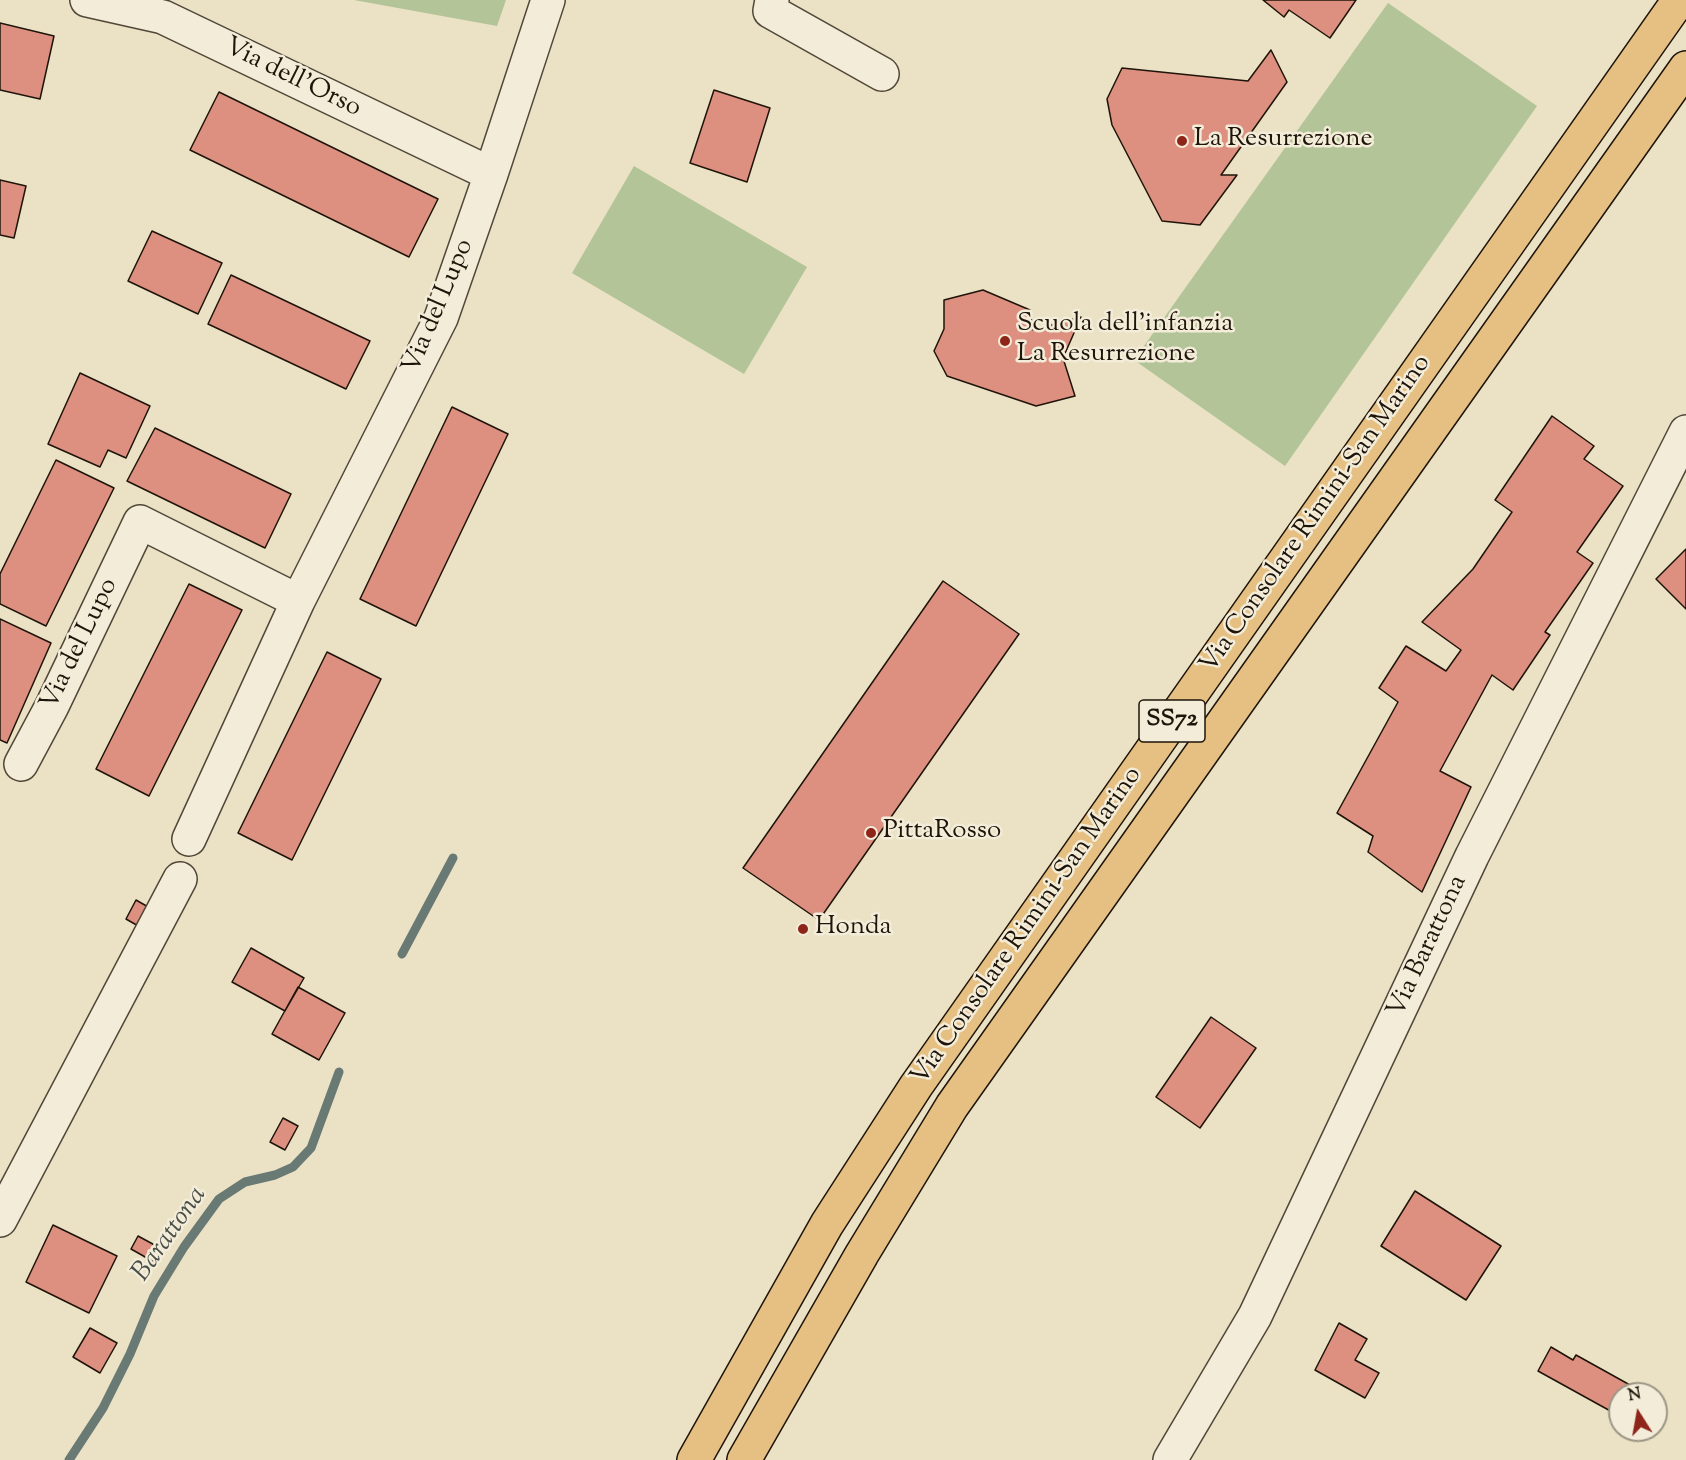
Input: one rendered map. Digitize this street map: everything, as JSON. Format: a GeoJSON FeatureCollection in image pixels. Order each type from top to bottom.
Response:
{"type":"FeatureCollection","features":[{"type":"Feature","properties":{"kind":"main road","name":"Via Consolare Rimini-San Marino"},"geometry":{"type":"LineString","coordinates":[[694,1460],[827,1224],[916,1086],[1679,0]]}},
{"type":"Feature","properties":{"kind":"main road","name":"Via Consolare Rimini-San Marino"},"geometry":{"type":"LineString","coordinates":[[744,1460],[862,1254],[952,1106],[1686,68]]}},
{"type":"Feature","properties":{"kind":"street","name":"Via dell'Orso"},"geometry":{"type":"LineString","coordinates":[[87,0],[163,17],[491,174]]}},
{"type":"Feature","properties":{"kind":"street","name":"Via del Lupo"},"geometry":{"type":"LineString","coordinates":[[189,839],[298,601],[441,318],[549,0]]}},
{"type":"Feature","properties":{"kind":"street"},"geometry":{"type":"LineString","coordinates":[[772,0],[770,11],[882,74]]}},
{"type":"Feature","properties":{"kind":"street","name":"Via Barattona"},"geometry":{"type":"LineString","coordinates":[[1170,1460],[1255,1316],[1473,856],[1686,432]]}},
{"type":"Feature","properties":{"kind":"street","name":"Via del Lupo"},"geometry":{"type":"LineString","coordinates":[[21,764],[52,706],[140,522],[298,601]]}},
{"type":"Feature","properties":{"kind":"street"},"geometry":{"type":"LineString","coordinates":[[0,1220],[180,879]]}},
{"type":"Feature","properties":{"kind":"green space"},"geometry":{"type":"Polygon","coordinates":[[[354,0],[506,0],[497,26],[354,0]]]}},
{"type":"Feature","properties":{"kind":"green space"},"geometry":{"type":"Polygon","coordinates":[[[1388,3],[1537,106],[1285,466],[1134,360],[1388,3]]]}},
{"type":"Feature","properties":{"kind":"green space"},"geometry":{"type":"Polygon","coordinates":[[[634,166],[807,267],[744,374],[572,273],[634,166]]]}},
{"type":"Feature","properties":{"kind":"building"},"geometry":{"type":"Polygon","coordinates":[[[1263,0],[1356,0],[1330,38],[1289,10],[1284,17],[1263,0]]]}},
{"type":"Feature","properties":{"kind":"building"},"geometry":{"type":"Polygon","coordinates":[[[0,23],[54,36],[40,99],[0,90],[0,23]]]}},
{"type":"Feature","properties":{"kind":"building","name":"La Resurrezione"},"geometry":{"type":"Polygon","coordinates":[[[1271,50],[1287,82],[1221,175],[1237,175],[1200,225],[1162,221],[1112,125],[1107,99],[1122,68],[1248,81],[1271,50]]]}},
{"type":"Feature","properties":{"kind":"building"},"geometry":{"type":"Polygon","coordinates":[[[714,90],[770,108],[747,182],[690,163],[714,90]]]}},
{"type":"Feature","properties":{"kind":"building"},"geometry":{"type":"Polygon","coordinates":[[[219,92],[438,199],[409,257],[190,150],[219,92]]]}},
{"type":"Feature","properties":{"kind":"building"},"geometry":{"type":"Polygon","coordinates":[[[0,180],[26,186],[14,238],[0,235],[0,180]]]}},
{"type":"Feature","properties":{"kind":"building"},"geometry":{"type":"Polygon","coordinates":[[[152,231],[222,263],[198,314],[128,281],[152,231]]]}},
{"type":"Feature","properties":{"kind":"building"},"geometry":{"type":"Polygon","coordinates":[[[231,275],[370,341],[346,389],[208,324],[231,275]]]}},
{"type":"Feature","properties":{"kind":"building","name":"Scuola dell'infanzia La Resurrezione"},"geometry":{"type":"Polygon","coordinates":[[[983,290],[1030,310],[1033,330],[1081,317],[1063,358],[1075,396],[1036,406],[947,376],[934,351],[944,329],[944,300],[983,290]]]}},
{"type":"Feature","properties":{"kind":"building"},"geometry":{"type":"Polygon","coordinates":[[[80,373],[150,406],[126,458],[108,450],[100,467],[48,444],[80,373]]]}},
{"type":"Feature","properties":{"kind":"building"},"geometry":{"type":"Polygon","coordinates":[[[452,407],[508,434],[416,626],[360,599],[452,407]]]}},
{"type":"Feature","properties":{"kind":"building"},"geometry":{"type":"Polygon","coordinates":[[[1552,416],[1594,446],[1584,459],[1623,486],[1577,552],[1593,563],[1545,632],[1550,635],[1513,690],[1492,675],[1440,771],[1471,787],[1422,892],[1368,852],[1373,836],[1337,813],[1398,702],[1379,688],[1406,646],[1446,671],[1461,650],[1422,622],[1473,569],[1512,512],[1495,500],[1552,416]]]}},
{"type":"Feature","properties":{"kind":"building"},"geometry":{"type":"Polygon","coordinates":[[[155,428],[291,494],[265,548],[127,481],[155,428]]]}},
{"type":"Feature","properties":{"kind":"building"},"geometry":{"type":"Polygon","coordinates":[[[56,460],[114,488],[46,626],[0,604],[0,574],[56,460]]]}},
{"type":"Feature","properties":{"kind":"building"},"geometry":{"type":"Polygon","coordinates":[[[1686,549],[1686,609],[1656,579],[1686,549]]]}},
{"type":"Feature","properties":{"kind":"building"},"geometry":{"type":"Polygon","coordinates":[[[943,581],[1019,634],[819,920],[743,868],[943,581]]]}},
{"type":"Feature","properties":{"kind":"building"},"geometry":{"type":"Polygon","coordinates":[[[189,584],[242,610],[149,796],[96,769],[189,584]]]}},
{"type":"Feature","properties":{"kind":"building"},"geometry":{"type":"Polygon","coordinates":[[[0,619],[51,643],[7,743],[0,740],[0,619]]]}},
{"type":"Feature","properties":{"kind":"building"},"geometry":{"type":"Polygon","coordinates":[[[327,652],[381,679],[292,860],[238,833],[327,652]]]}},
{"type":"Feature","properties":{"kind":"building"},"geometry":{"type":"Polygon","coordinates":[[[136,900],[150,908],[140,927],[126,919],[136,900]]]}},
{"type":"Feature","properties":{"kind":"building"},"geometry":{"type":"Polygon","coordinates":[[[251,948],[304,978],[285,1011],[232,982],[251,948]]]}},
{"type":"Feature","properties":{"kind":"building"},"geometry":{"type":"Polygon","coordinates":[[[298,987],[345,1013],[319,1060],[272,1034],[298,987]]]}},
{"type":"Feature","properties":{"kind":"building"},"geometry":{"type":"Polygon","coordinates":[[[1211,1017],[1256,1048],[1200,1128],[1156,1097],[1211,1017]]]}},
{"type":"Feature","properties":{"kind":"building"},"geometry":{"type":"Polygon","coordinates":[[[283,1118],[298,1126],[285,1150],[270,1142],[283,1118]]]}},
{"type":"Feature","properties":{"kind":"building"},"geometry":{"type":"Polygon","coordinates":[[[1415,1191],[1501,1246],[1466,1300],[1381,1246],[1415,1191]]]}},
{"type":"Feature","properties":{"kind":"building"},"geometry":{"type":"Polygon","coordinates":[[[53,1225],[117,1256],[89,1313],[26,1282],[53,1225]]]}},
{"type":"Feature","properties":{"kind":"building"},"geometry":{"type":"Polygon","coordinates":[[[138,1236],[162,1249],[154,1262],[131,1249],[138,1236]]]}},
{"type":"Feature","properties":{"kind":"building"},"geometry":{"type":"Polygon","coordinates":[[[1339,1323],[1367,1339],[1355,1360],[1379,1373],[1365,1398],[1315,1370],[1339,1323]]]}},
{"type":"Feature","properties":{"kind":"building"},"geometry":{"type":"Polygon","coordinates":[[[90,1328],[117,1343],[100,1373],[73,1357],[90,1328]]]}},
{"type":"Feature","properties":{"kind":"building"},"geometry":{"type":"Polygon","coordinates":[[[1551,1347],[1573,1360],[1576,1355],[1625,1382],[1608,1382],[1608,1410],[1538,1371],[1551,1347]]]}},
{"type":"Feature","properties":{"kind":"waterway","name":"Barattona"},"geometry":{"type":"LineString","coordinates":[[402,954],[453,858]]}},
{"type":"Feature","properties":{"kind":"waterway","name":"Barattona"},"geometry":{"type":"LineString","coordinates":[[69,1460],[103,1408],[130,1354],[154,1296],[184,1247],[219,1199],[245,1182],[275,1175],[293,1167],[311,1148],[339,1072]]}},
{"type":"Feature","properties":{"kind":"place","name":"La Resurrezione"},"geometry":{"type":"Point","coordinates":[1182,141]}},
{"type":"Feature","properties":{"kind":"place","name":"Scuola dell'infanzia La Resurrezione"},"geometry":{"type":"Point","coordinates":[1005,341]}},
{"type":"Feature","properties":{"kind":"place","name":"PittaRosso"},"geometry":{"type":"Point","coordinates":[871,833]}},
{"type":"Feature","properties":{"kind":"place","name":"Honda"},"geometry":{"type":"Point","coordinates":[803,929]}}]}
